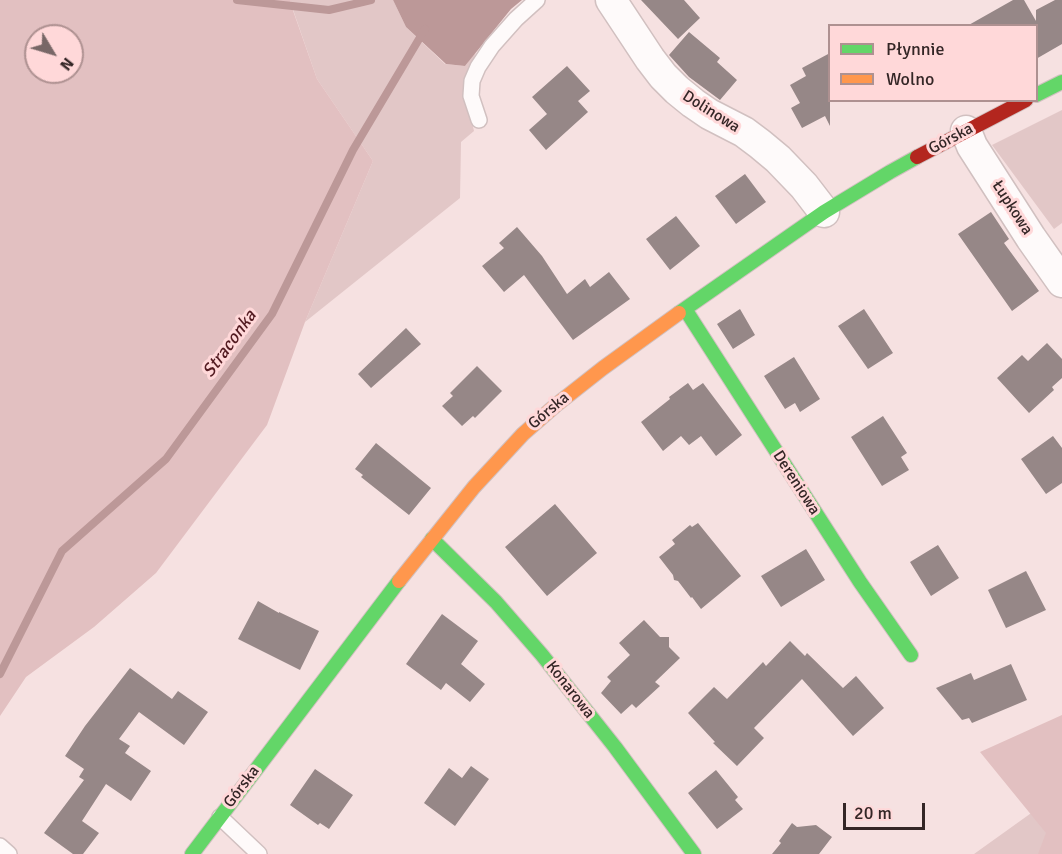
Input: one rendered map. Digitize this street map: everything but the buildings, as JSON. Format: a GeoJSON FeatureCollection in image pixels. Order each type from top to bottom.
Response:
{"type":"FeatureCollection","features":[{"type":"Feature","properties":{"kind":"street","name":"Dolinowa"},"geometry":{"type":"LineString","coordinates":[[611,0],[650,59],[677,90],[709,114],[744,132],[760,144],[804,186],[824,212]]}},
{"type":"Feature","properties":{"kind":"street"},"geometry":{"type":"LineString","coordinates":[[1038,94],[1062,82]]}},
{"type":"Feature","properties":{"kind":"street","name":"Górska"},"geometry":{"type":"LineString","coordinates":[[192,854],[432,539],[474,487],[523,434],[595,374],[824,212],[890,171],[1022,102]]}},
{"type":"Feature","properties":{"kind":"street","name":"Łupkowa"},"geometry":{"type":"LineString","coordinates":[[966,131],[984,165],[1062,282]]}},
{"type":"Feature","properties":{"kind":"street","name":"Dereniowa"},"geometry":{"type":"LineString","coordinates":[[685,309],[860,582],[911,655]]}},
{"type":"Feature","properties":{"kind":"street","name":"Konarowa"},"geometry":{"type":"LineString","coordinates":[[432,539],[496,602],[542,655],[615,747],[694,854]]}},
{"type":"Feature","properties":{"kind":"lane"},"geometry":{"type":"LineString","coordinates":[[479,120],[471,96],[472,81],[478,67],[492,46],[537,0]]}},
{"type":"Feature","properties":{"kind":"lane"},"geometry":{"type":"LineString","coordinates":[[220,817],[259,854]]}},
{"type":"Feature","properties":{"kind":"lane"},"geometry":{"type":"LineString","coordinates":[[0,846],[9,854]]}},
{"type":"Feature","properties":{"kind":"shaded area"},"geometry":{"type":"Polygon","coordinates":[[[0,0],[291,0],[317,79],[373,161],[305,322],[267,425],[156,573],[94,627],[26,677],[0,716],[0,0]]]}},
{"type":"Feature","properties":{"kind":"shaded area"},"geometry":{"type":"Polygon","coordinates":[[[291,0],[393,0],[406,27],[445,64],[465,66],[476,52],[469,73],[470,114],[474,131],[461,142],[460,198],[305,322],[373,161],[317,79],[291,0]]]}},
{"type":"Feature","properties":{"kind":"shaded area"},"geometry":{"type":"Polygon","coordinates":[[[393,0],[522,0],[511,9],[465,66],[446,64],[406,27],[393,0]]]}},
{"type":"Feature","properties":{"kind":"shaded area"},"geometry":{"type":"Polygon","coordinates":[[[1062,110],[1062,223],[1054,229],[992,145],[1062,110]]]}},
{"type":"Feature","properties":{"kind":"shaded area"},"geometry":{"type":"Polygon","coordinates":[[[1062,715],[1062,854],[1038,854],[1046,833],[980,752],[1062,715]]]}},
{"type":"Feature","properties":{"kind":"shaded area"},"geometry":{"type":"Polygon","coordinates":[[[1062,791],[1062,854],[974,854],[1062,791]]]}},
{"type":"Feature","properties":{"kind":"waterway"},"geometry":{"type":"LineString","coordinates":[[237,0],[329,10],[371,0]]}},
{"type":"Feature","properties":{"kind":"waterway","name":"Straconka"},"geometry":{"type":"LineString","coordinates":[[0,674],[62,551],[166,459],[272,314],[353,150],[425,29]]}},
{"type":"Feature","properties":{"kind":"traffic: fast"},"geometry":{"type":"LineString","coordinates":[[1038,94],[1062,82]]}},
{"type":"Feature","properties":{"kind":"traffic: fast"},"geometry":{"type":"LineString","coordinates":[[679,313],[824,212],[917,157]]}},
{"type":"Feature","properties":{"kind":"traffic: fast"},"geometry":{"type":"LineString","coordinates":[[685,309],[860,582],[911,655]]}},
{"type":"Feature","properties":{"kind":"traffic: fast"},"geometry":{"type":"LineString","coordinates":[[432,539],[496,602],[542,655],[615,747],[694,854]]}},
{"type":"Feature","properties":{"kind":"traffic: fast"},"geometry":{"type":"LineString","coordinates":[[192,854],[399,581]]}},
{"type":"Feature","properties":{"kind":"traffic: slow"},"geometry":{"type":"LineString","coordinates":[[399,581],[474,487],[523,434],[603,368],[679,313]]}},
{"type":"Feature","properties":{"kind":"traffic: jam"},"geometry":{"type":"LineString","coordinates":[[917,157],[1022,102]]}}]}
